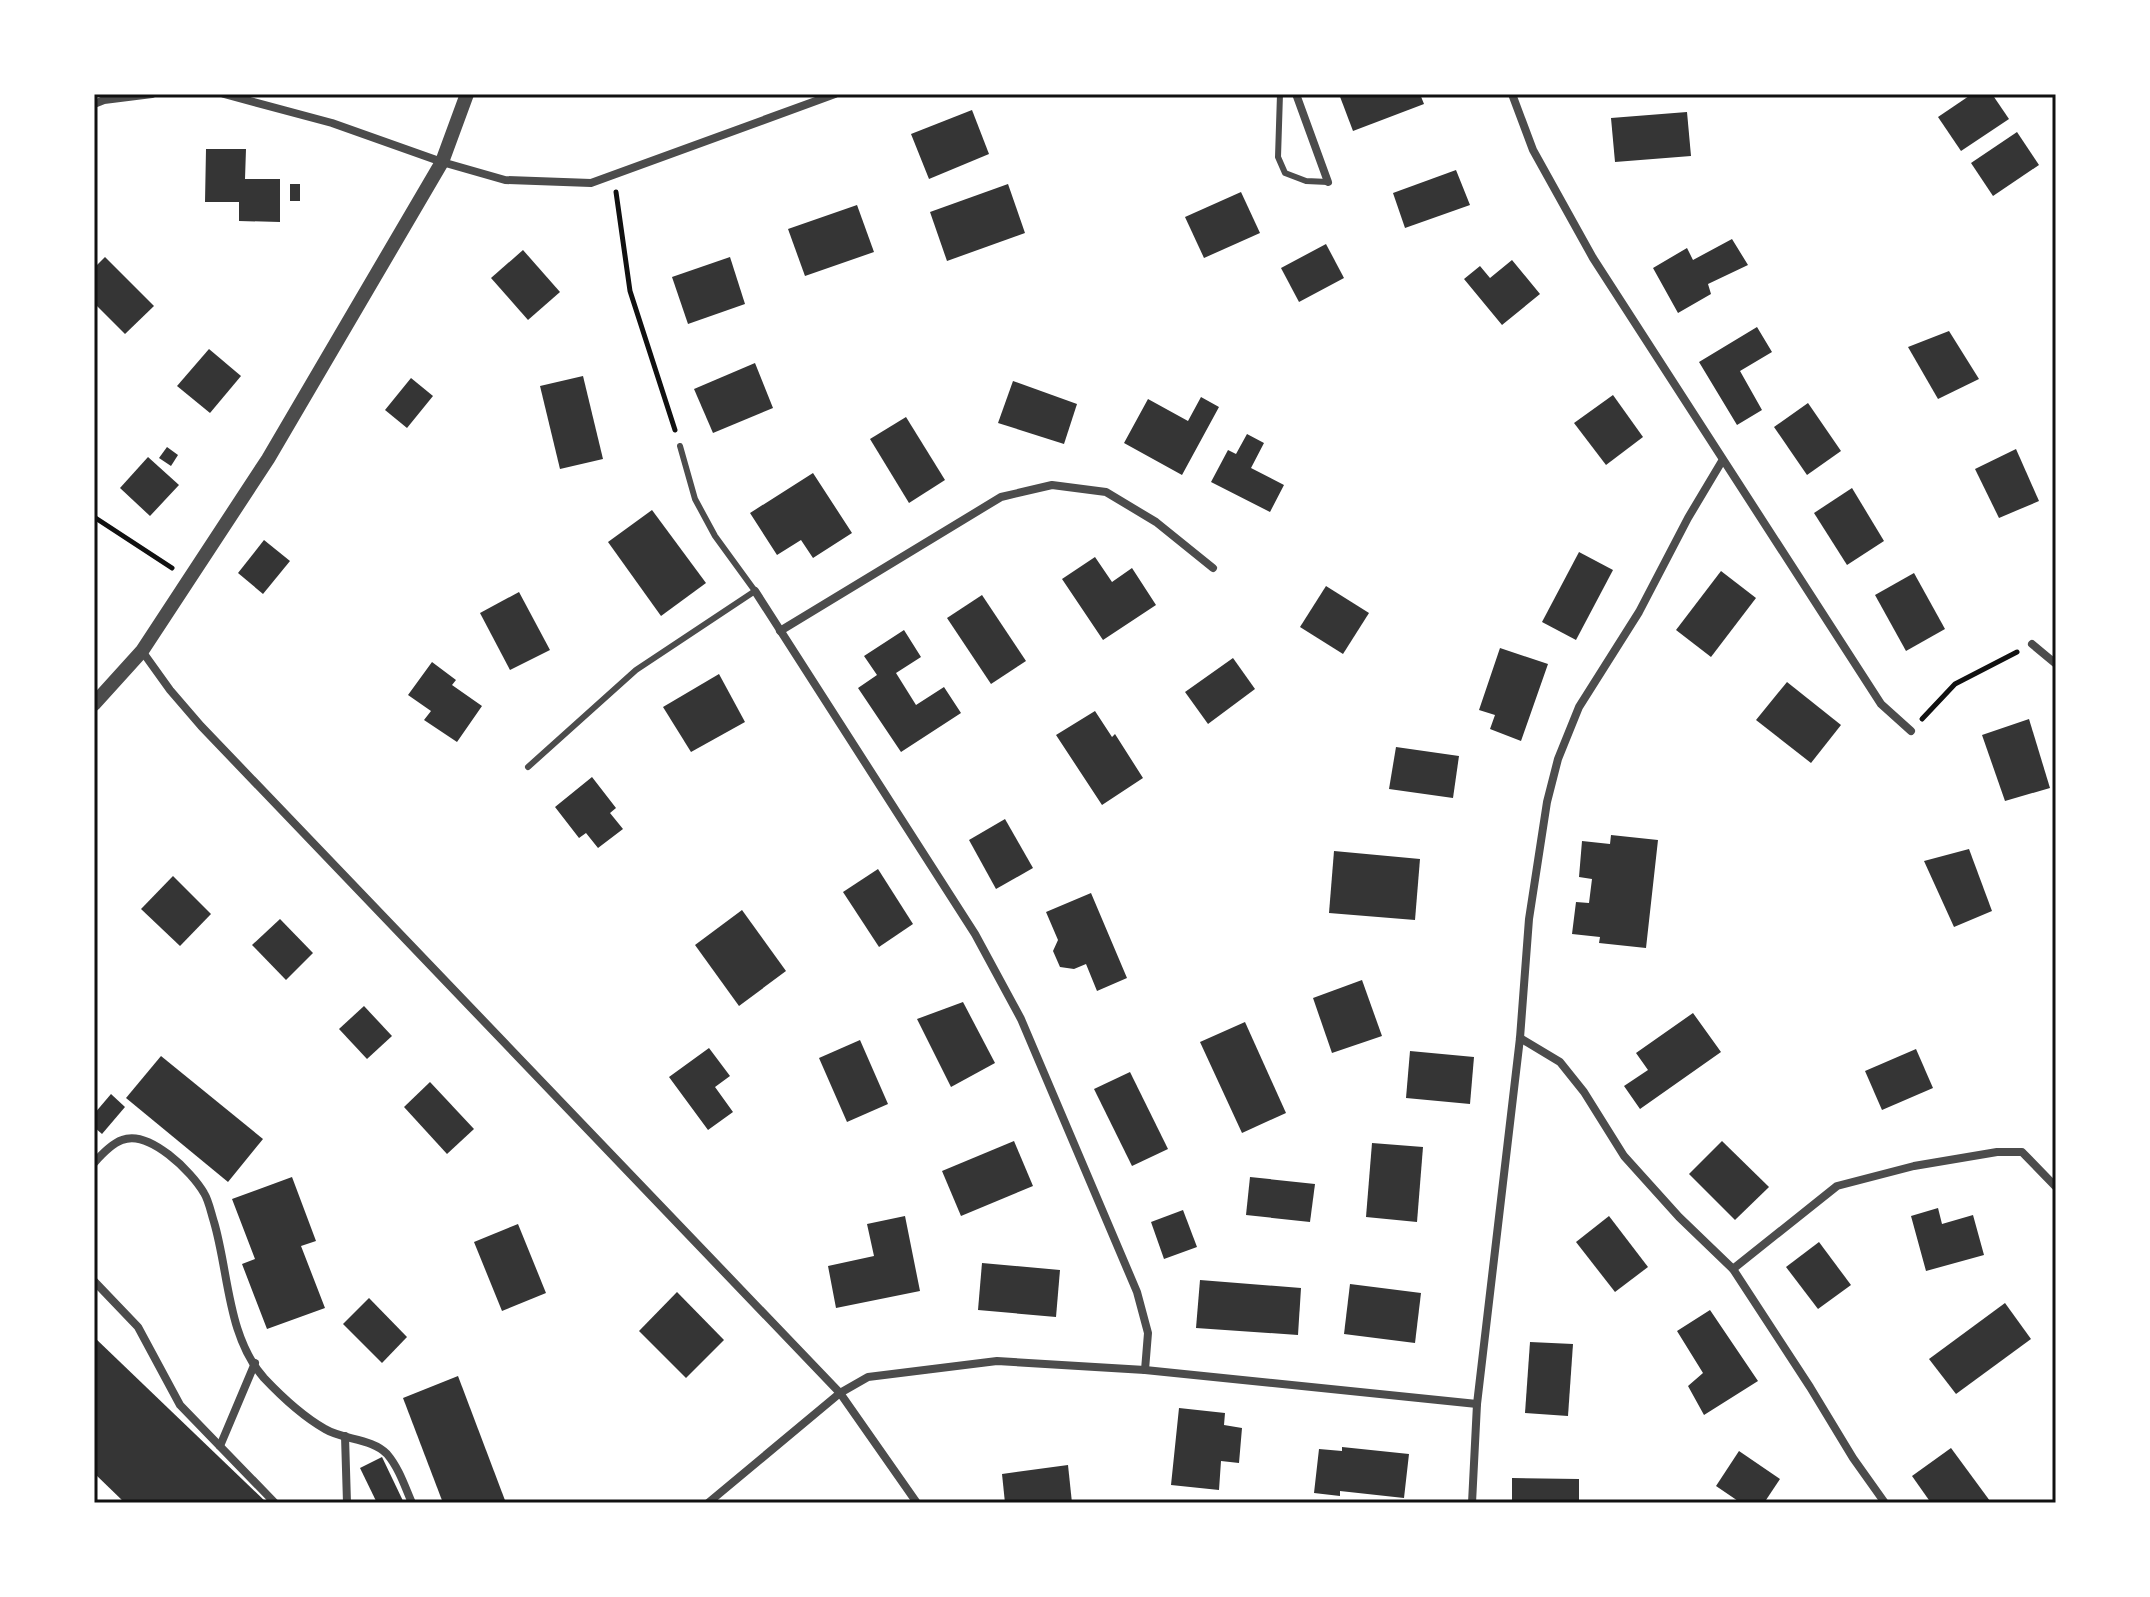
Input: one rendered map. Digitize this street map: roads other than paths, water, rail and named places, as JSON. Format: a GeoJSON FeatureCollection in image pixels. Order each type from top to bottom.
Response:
{"type":"FeatureCollection","features":[{"type":"Feature","properties":{"kind":"street"},"geometry":{"type":"LineString","coordinates":[[94,104],[152,94]]}},
{"type":"Feature","properties":{"kind":"street"},"geometry":{"type":"LineString","coordinates":[[224,94],[332,123],[442,162],[505,180],[591,183],[835,94]]}},
{"type":"Feature","properties":{"kind":"street"},"geometry":{"type":"LineString","coordinates":[[94,704],[142,651],[268,459],[442,162],[467,94]]}},
{"type":"Feature","properties":{"kind":"street"},"geometry":{"type":"LineString","coordinates":[[1296,94],[1328,182]]}},
{"type":"Feature","properties":{"kind":"street"},"geometry":{"type":"LineString","coordinates":[[1512,94],[1533,150],[1593,258],[1881,704],[1911,731]]}},
{"type":"Feature","properties":{"kind":"street"},"geometry":{"type":"LineString","coordinates":[[1472,1503],[1477,1404],[1520,1038],[1529,919],[1547,802],[1558,759],[1579,707],[1639,612],[1722,461]]}},
{"type":"Feature","properties":{"kind":"street"},"geometry":{"type":"LineString","coordinates":[[780,631],[1001,497],[1052,485],[1106,492],[1156,522],[1213,568]]}},
{"type":"Feature","properties":{"kind":"street"},"geometry":{"type":"LineString","coordinates":[[755,591],[968,921],[1021,1019],[1137,1292],[1148,1333],[1145,1370]]}},
{"type":"Feature","properties":{"kind":"street"},"geometry":{"type":"LineString","coordinates":[[2032,644],[2056,664]]}},
{"type":"Feature","properties":{"kind":"street"},"geometry":{"type":"LineString","coordinates":[[142,651],[201,726],[840,1393],[917,1503]]}},
{"type":"Feature","properties":{"kind":"street"},"geometry":{"type":"LineString","coordinates":[[1520,1038],[1560,1062],[1584,1092],[1624,1156],[1679,1217],[1733,1269],[1885,1503]]}},
{"type":"Feature","properties":{"kind":"street"},"geometry":{"type":"LineString","coordinates":[[94,1163],[123,1139],[139,1139],[163,1149],[205,1194],[217,1232],[235,1321],[263,1377],[326,1430],[385,1452],[398,1471],[412,1503]]}},
{"type":"Feature","properties":{"kind":"street"},"geometry":{"type":"LineString","coordinates":[[1733,1269],[1837,1186],[1914,1166],[1997,1152],[2022,1152],[2056,1187]]}},
{"type":"Feature","properties":{"kind":"street"},"geometry":{"type":"LineString","coordinates":[[94,1281],[138,1327],[180,1405],[275,1503]]}},
{"type":"Feature","properties":{"kind":"street"},"geometry":{"type":"LineString","coordinates":[[708,1503],[840,1393],[868,1377],[997,1361],[1145,1370],[1477,1404]]}},
{"type":"Feature","properties":{"kind":"street"},"geometry":{"type":"LineString","coordinates":[[220,1446],[255,1363]]}},
{"type":"Feature","properties":{"kind":"street"},"geometry":{"type":"LineString","coordinates":[[345,1436],[347,1503]]}},
{"type":"Feature","properties":{"kind":"lane"},"geometry":{"type":"LineString","coordinates":[[1280,94],[1278,157],[1285,173],[1306,181],[1328,182]]}},
{"type":"Feature","properties":{"kind":"lane"},"geometry":{"type":"LineString","coordinates":[[528,767],[636,670],[755,591],[715,536],[695,499],[680,446]]}}]}
